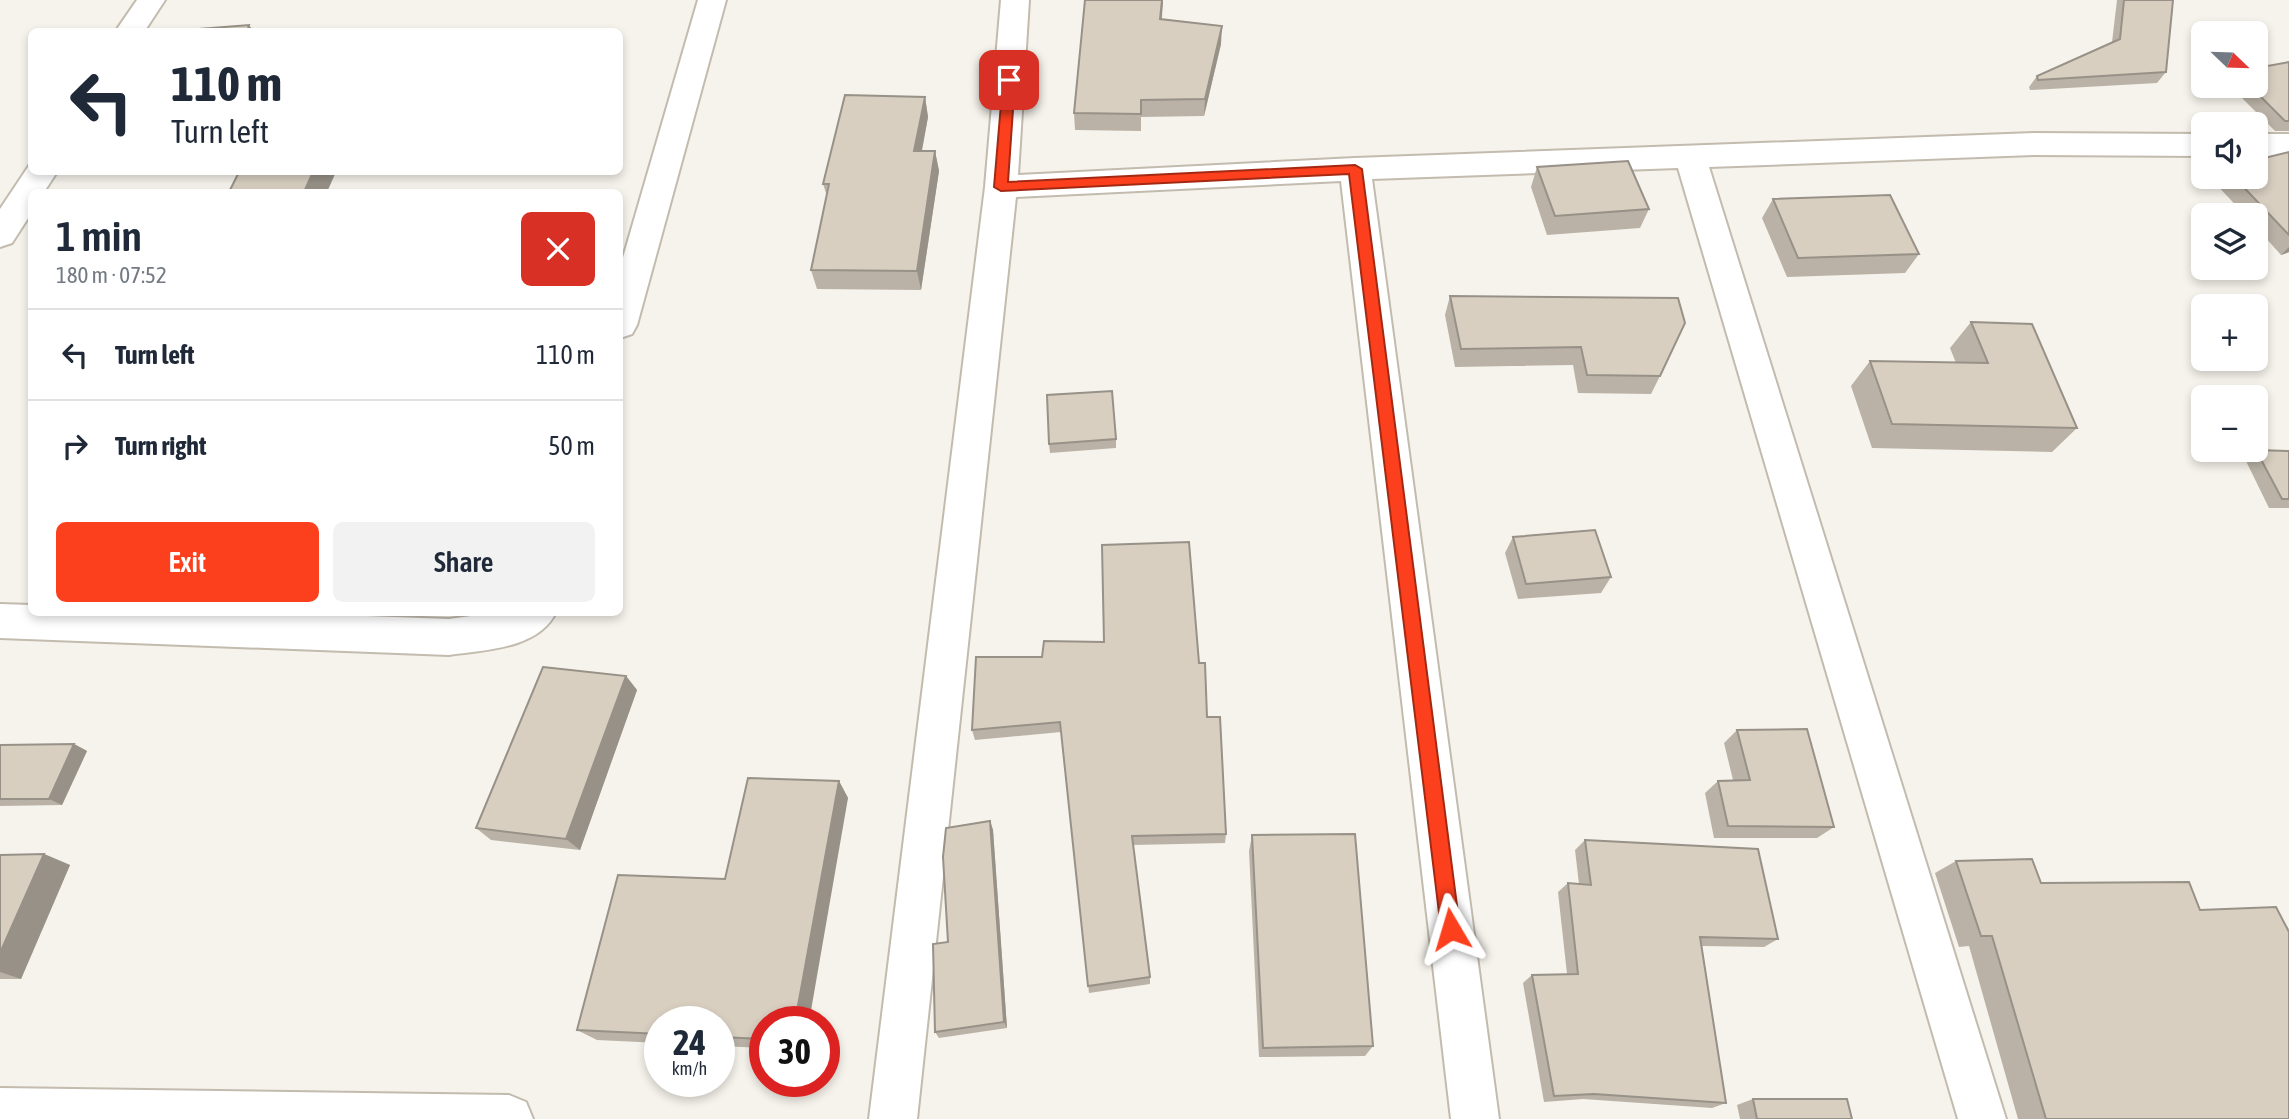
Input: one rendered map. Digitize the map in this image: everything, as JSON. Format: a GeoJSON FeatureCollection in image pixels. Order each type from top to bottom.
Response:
{"type":"FeatureCollection","features":[{"type":"Feature","properties":{"kind":"street"},"geometry":{"type":"LineString","coordinates":[[132,28],[151,0]]}},
{"type":"Feature","properties":{"kind":"street"},"geometry":{"type":"LineString","coordinates":[[623,314],[712,0]]}},
{"type":"Feature","properties":{"kind":"street"},"geometry":{"type":"LineString","coordinates":[[893,1119],[1001,187],[1015,0]]}},
{"type":"Feature","properties":{"kind":"street"},"geometry":{"type":"LineString","coordinates":[[1001,187],[1355,169],[2034,144],[2191,145]]}},
{"type":"Feature","properties":{"kind":"street"},"geometry":{"type":"LineString","coordinates":[[2268,145],[2289,145]]}},
{"type":"Feature","properties":{"kind":"street"},"geometry":{"type":"LineString","coordinates":[[1690,158],[1982,1119]]}},
{"type":"Feature","properties":{"kind":"street"},"geometry":{"type":"LineString","coordinates":[[1355,169],[1475,1119]]}},
{"type":"Feature","properties":{"kind":"street"},"geometry":{"type":"LineString","coordinates":[[0,235],[28,192]]}},
{"type":"Feature","properties":{"kind":"street"},"geometry":{"type":"LineString","coordinates":[[0,621],[449,637],[505,630],[530,616]]}},
{"type":"Feature","properties":{"kind":"street"},"geometry":{"type":"LineString","coordinates":[[0,1112],[509,1119]]}},
{"type":"Feature","properties":{"kind":"street"},"geometry":{"type":"LineString","coordinates":[[875,1119],[901,1119]]}},
{"type":"Feature","properties":{"kind":"building"},"geometry":{"type":"Polygon","coordinates":[[[1085,0],[1162,0],[1160,19],[1222,26],[1205,99],[1141,100],[1141,114],[1074,113],[1085,0]]]}},
{"type":"Feature","properties":{"kind":"building"},"geometry":{"type":"Polygon","coordinates":[[[2124,0],[2173,0],[2166,72],[2038,80],[2037,76],[2120,39],[2124,0]]]}},
{"type":"Feature","properties":{"kind":"building"},"geometry":{"type":"Polygon","coordinates":[[[249,25],[248,28],[212,28],[249,25]]]}},
{"type":"Feature","properties":{"kind":"building"},"geometry":{"type":"Polygon","coordinates":[[[2289,62],[2289,121],[2285,121],[2262,98],[2268,98],[2268,66],[2289,62]]]}},
{"type":"Feature","properties":{"kind":"building"},"geometry":{"type":"Polygon","coordinates":[[[845,95],[925,97],[914,151],[935,151],[917,271],[811,270],[829,184],[823,184],[845,95]]]}},
{"type":"Feature","properties":{"kind":"building"},"geometry":{"type":"Polygon","coordinates":[[[2289,152],[2289,235],[2268,213],[2268,203],[2259,203],[2245,189],[2268,189],[2268,157],[2289,152]]]}},
{"type":"Feature","properties":{"kind":"building"},"geometry":{"type":"Polygon","coordinates":[[[1628,161],[1649,209],[1555,216],[1537,167],[1628,161]]]}},
{"type":"Feature","properties":{"kind":"building"},"geometry":{"type":"Polygon","coordinates":[[[238,175],[312,175],[305,189],[230,189],[238,175]]]}},
{"type":"Feature","properties":{"kind":"building"},"geometry":{"type":"Polygon","coordinates":[[[1890,195],[1919,254],[1798,258],[1773,199],[1890,195]]]}},
{"type":"Feature","properties":{"kind":"building"},"geometry":{"type":"Polygon","coordinates":[[[1450,296],[1678,298],[1685,323],[1660,376],[1587,375],[1581,347],[1461,349],[1450,296]]]}},
{"type":"Feature","properties":{"kind":"building"},"geometry":{"type":"Polygon","coordinates":[[[1971,322],[2032,324],[2077,428],[1892,424],[1870,361],[1988,363],[1971,322]]]}},
{"type":"Feature","properties":{"kind":"building"},"geometry":{"type":"Polygon","coordinates":[[[1112,391],[1116,439],[1049,444],[1047,395],[1112,391]]]}},
{"type":"Feature","properties":{"kind":"building"},"geometry":{"type":"Polygon","coordinates":[[[2268,450],[2289,451],[2289,499],[2282,499],[2262,462],[2268,462],[2268,450]]]}},
{"type":"Feature","properties":{"kind":"building"},"geometry":{"type":"Polygon","coordinates":[[[1595,530],[1611,577],[1526,584],[1513,537],[1595,530]]]}},
{"type":"Feature","properties":{"kind":"building"},"geometry":{"type":"Polygon","coordinates":[[[1189,542],[1199,663],[1205,663],[1207,717],[1220,717],[1226,834],[1132,836],[1150,977],[1088,986],[1060,722],[972,730],[976,657],[1042,657],[1044,641],[1104,642],[1102,545],[1189,542]]]}},
{"type":"Feature","properties":{"kind":"building"},"geometry":{"type":"Polygon","coordinates":[[[543,667],[626,676],[566,839],[476,828],[543,667]]]}},
{"type":"Feature","properties":{"kind":"building"},"geometry":{"type":"Polygon","coordinates":[[[1807,729],[1834,827],[1728,826],[1718,781],[1750,780],[1737,730],[1807,729]]]}},
{"type":"Feature","properties":{"kind":"building"},"geometry":{"type":"Polygon","coordinates":[[[74,744],[49,799],[0,799],[0,745],[74,744]]]}},
{"type":"Feature","properties":{"kind":"building"},"geometry":{"type":"Polygon","coordinates":[[[748,778],[839,781],[798,1006],[749,1006],[749,1038],[735,1038],[735,1006],[644,1006],[644,1033],[577,1030],[618,875],[725,879],[748,778]]]}},
{"type":"Feature","properties":{"kind":"building"},"geometry":{"type":"Polygon","coordinates":[[[990,821],[1004,1022],[935,1032],[933,944],[948,942],[943,857],[946,828],[990,821]]]}},
{"type":"Feature","properties":{"kind":"building"},"geometry":{"type":"Polygon","coordinates":[[[1355,834],[1373,1046],[1263,1048],[1252,835],[1355,834]]]}},
{"type":"Feature","properties":{"kind":"building"},"geometry":{"type":"Polygon","coordinates":[[[1585,840],[1758,849],[1778,939],[1700,937],[1726,1103],[1594,1094],[1554,1096],[1532,975],[1578,974],[1568,883],[1591,885],[1585,840]]]}},
{"type":"Feature","properties":{"kind":"building"},"geometry":{"type":"Polygon","coordinates":[[[44,854],[0,953],[0,855],[44,854]]]}},
{"type":"Feature","properties":{"kind":"building"},"geometry":{"type":"Polygon","coordinates":[[[2032,859],[2041,883],[2189,882],[2200,910],[2276,907],[2289,932],[2289,1119],[2046,1119],[1992,936],[1981,936],[1956,861],[2032,859]]]}},
{"type":"Feature","properties":{"kind":"building"},"geometry":{"type":"Polygon","coordinates":[[[1753,1099],[1847,1099],[1852,1119],[1757,1119],[1753,1099]]]}},
{"type":"Feature","properties":{"kind":"route"},"geometry":{"type":"LineString","coordinates":[[1009,80],[1001,187],[1355,169],[1451,929]]}}]}
